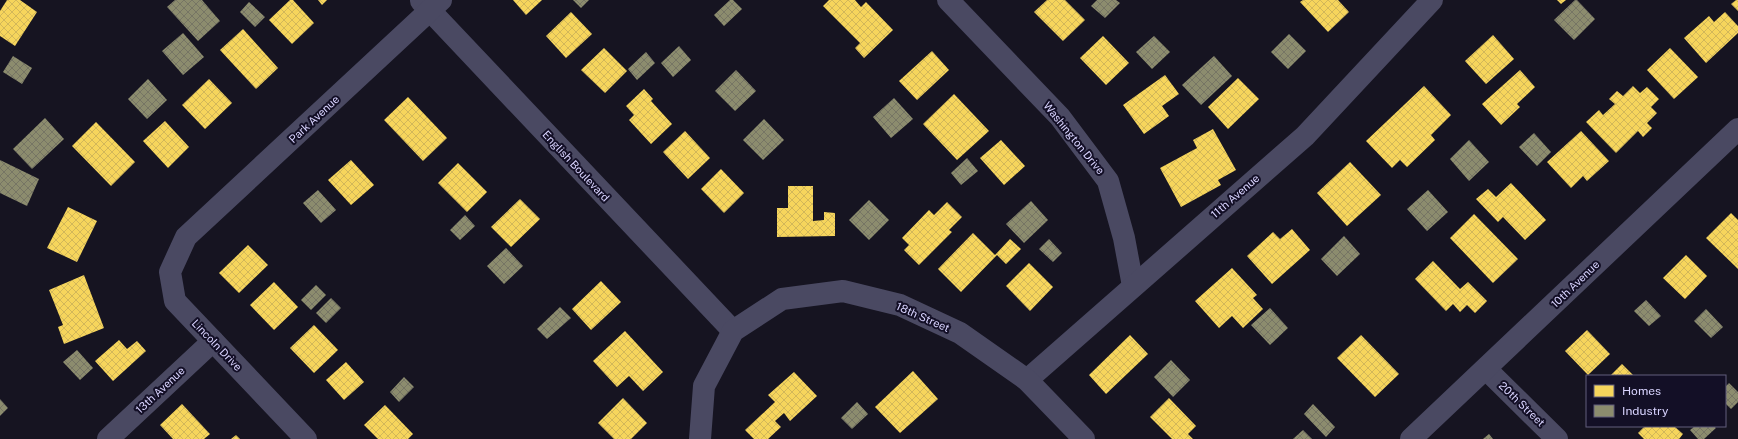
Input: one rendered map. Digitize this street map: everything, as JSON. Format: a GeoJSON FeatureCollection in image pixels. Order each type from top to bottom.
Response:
{"type":"FeatureCollection","features":[{"type":"Feature","properties":{"kind":"street","name":"Washington Drive"},"geometry":{"type":"LineString","coordinates":[[948,0],[1060,117],[1108,181],[1124,238],[1133,286]]}},
{"type":"Feature","properties":{"kind":"street","name":"11th Avenue"},"geometry":{"type":"LineString","coordinates":[[1027,380],[1305,136],[1425,2]]}},
{"type":"Feature","properties":{"kind":"street","name":"Park Avenue"},"geometry":{"type":"LineString","coordinates":[[186,237],[431,4]]}},
{"type":"Feature","properties":{"kind":"street","name":"English Boulevard"},"geometry":{"type":"LineString","coordinates":[[431,4],[733,332]]}},
{"type":"Feature","properties":{"kind":"street","name":"10th Avenue"},"geometry":{"type":"LineString","coordinates":[[1411,439],[1738,129]]}},
{"type":"Feature","properties":{"kind":"street","name":"Lincoln Drive"},"geometry":{"type":"LineString","coordinates":[[186,237],[170,272],[175,301],[306,439]]}},
{"type":"Feature","properties":{"kind":"street","name":"18th Street"},"geometry":{"type":"LineString","coordinates":[[733,332],[782,299],[843,291],[900,305],[960,333],[1027,380],[1084,439]]}},
{"type":"Feature","properties":{"kind":"street"},"geometry":{"type":"LineString","coordinates":[[700,439],[704,386],[733,332]]}},
{"type":"Feature","properties":{"kind":"street","name":"13th Avenue"},"geometry":{"type":"LineString","coordinates":[[108,439],[213,341]]}},
{"type":"Feature","properties":{"kind":"street","name":"20th Street"},"geometry":{"type":"LineString","coordinates":[[1486,369],[1557,439]]}},
{"type":"Feature","properties":{"kind":"building: Homes"},"geometry":{"type":"Polygon","coordinates":[[[7,0],[20,0],[37,12],[15,46],[0,36],[0,11],[7,0]]]}},
{"type":"Feature","properties":{"kind":"building: Homes"},"geometry":{"type":"Polygon","coordinates":[[[290,0],[293,0],[314,23],[292,44],[269,20],[290,0]]]}},
{"type":"Feature","properties":{"kind":"building: Homes"},"geometry":{"type":"Polygon","coordinates":[[[318,0],[327,0],[322,5],[318,0]]]}},
{"type":"Feature","properties":{"kind":"building: Homes"},"geometry":{"type":"Polygon","coordinates":[[[513,0],[542,0],[526,15],[513,0]]]}},
{"type":"Feature","properties":{"kind":"building: Homes"},"geometry":{"type":"Polygon","coordinates":[[[829,0],[855,0],[861,7],[866,2],[893,30],[864,58],[855,48],[860,43],[823,6],[829,0]]]}},
{"type":"Feature","properties":{"kind":"building: Homes"},"geometry":{"type":"Polygon","coordinates":[[[1047,0],[1065,0],[1085,20],[1063,41],[1034,12],[1047,0]]]}},
{"type":"Feature","properties":{"kind":"building: Homes"},"geometry":{"type":"Polygon","coordinates":[[[1303,0],[1338,0],[1349,12],[1328,32],[1300,2],[1303,0]]]}},
{"type":"Feature","properties":{"kind":"building: Homes"},"geometry":{"type":"Polygon","coordinates":[[[1557,0],[1566,0],[1561,4],[1557,0]]]}},
{"type":"Feature","properties":{"kind":"building: Homes"},"geometry":{"type":"Polygon","coordinates":[[[1738,0],[1738,11],[1731,4],[1738,0]]]}},
{"type":"Feature","properties":{"kind":"building: Homes"},"geometry":{"type":"Polygon","coordinates":[[[571,12],[592,34],[566,58],[546,36],[571,12]]]}},
{"type":"Feature","properties":{"kind":"building: Homes"},"geometry":{"type":"Polygon","coordinates":[[[1725,12],[1738,26],[1738,33],[1706,63],[1684,38],[1709,16],[1714,22],[1725,12]]]}},
{"type":"Feature","properties":{"kind":"building: Homes"},"geometry":{"type":"Polygon","coordinates":[[[243,29],[278,68],[256,89],[220,50],[243,29]]]}},
{"type":"Feature","properties":{"kind":"building: Homes"},"geometry":{"type":"Polygon","coordinates":[[[1493,35],[1514,59],[1486,84],[1465,61],[1493,35]]]}},
{"type":"Feature","properties":{"kind":"building: Homes"},"geometry":{"type":"Polygon","coordinates":[[[1103,36],[1129,63],[1106,85],[1080,58],[1103,36]]]}},
{"type":"Feature","properties":{"kind":"building: Homes"},"geometry":{"type":"Polygon","coordinates":[[[604,48],[627,71],[605,93],[581,70],[604,48]]]}},
{"type":"Feature","properties":{"kind":"building: Homes"},"geometry":{"type":"Polygon","coordinates":[[[1670,48],[1698,77],[1674,99],[1647,70],[1670,48]]]}},
{"type":"Feature","properties":{"kind":"building: Homes"},"geometry":{"type":"Polygon","coordinates":[[[932,51],[949,70],[917,100],[899,81],[932,51]]]}},
{"type":"Feature","properties":{"kind":"building: Homes"},"geometry":{"type":"Polygon","coordinates":[[[1520,70],[1535,87],[1517,104],[1520,107],[1501,125],[1482,104],[1520,70]]]}},
{"type":"Feature","properties":{"kind":"building: Homes"},"geometry":{"type":"Polygon","coordinates":[[[1165,75],[1179,94],[1162,106],[1169,116],[1144,134],[1123,105],[1165,75]]]}},
{"type":"Feature","properties":{"kind":"building: Homes"},"geometry":{"type":"Polygon","coordinates":[[[1238,78],[1259,99],[1228,129],[1208,107],[1238,78]]]}},
{"type":"Feature","properties":{"kind":"building: Homes"},"geometry":{"type":"Polygon","coordinates":[[[209,79],[232,103],[205,129],[182,105],[209,79]]]}},
{"type":"Feature","properties":{"kind":"building: Homes"},"geometry":{"type":"Polygon","coordinates":[[[1424,86],[1451,115],[1431,135],[1435,140],[1407,167],[1400,160],[1392,168],[1366,141],[1424,86]]]}},
{"type":"Feature","properties":{"kind":"building: Homes"},"geometry":{"type":"Polygon","coordinates":[[[1633,86],[1640,93],[1647,87],[1659,99],[1651,107],[1657,113],[1647,123],[1652,128],[1643,137],[1638,131],[1616,153],[1586,122],[1599,110],[1603,115],[1615,104],[1609,99],[1617,91],[1623,96],[1633,86]]]}},
{"type":"Feature","properties":{"kind":"building: Homes"},"geometry":{"type":"Polygon","coordinates":[[[644,89],[653,99],[651,101],[672,124],[651,144],[629,120],[634,115],[626,106],[644,89]]]}},
{"type":"Feature","properties":{"kind":"building: Homes"},"geometry":{"type":"Polygon","coordinates":[[[954,94],[989,131],[957,160],[923,124],[954,94]]]}},
{"type":"Feature","properties":{"kind":"building: Homes"},"geometry":{"type":"Polygon","coordinates":[[[408,97],[447,138],[423,161],[384,120],[408,97]]]}},
{"type":"Feature","properties":{"kind":"building: Homes"},"geometry":{"type":"Polygon","coordinates":[[[165,121],[189,147],[168,168],[143,141],[165,121]]]}},
{"type":"Feature","properties":{"kind":"building: Homes"},"geometry":{"type":"Polygon","coordinates":[[[96,122],[135,162],[111,186],[72,146],[96,122]]]}},
{"type":"Feature","properties":{"kind":"building: Homes"},"geometry":{"type":"Polygon","coordinates":[[[1213,129],[1236,170],[1218,180],[1221,185],[1181,207],[1160,168],[1197,148],[1193,140],[1213,129]]]}},
{"type":"Feature","properties":{"kind":"building: Homes"},"geometry":{"type":"Polygon","coordinates":[[[685,131],[710,158],[688,179],[663,152],[685,131]]]}},
{"type":"Feature","properties":{"kind":"building: Homes"},"geometry":{"type":"Polygon","coordinates":[[[1581,131],[1609,161],[1587,181],[1583,176],[1571,188],[1547,162],[1581,131]]]}},
{"type":"Feature","properties":{"kind":"building: Homes"},"geometry":{"type":"Polygon","coordinates":[[[1001,140],[1025,166],[1004,185],[980,158],[1001,140]]]}},
{"type":"Feature","properties":{"kind":"building: Homes"},"geometry":{"type":"Polygon","coordinates":[[[351,160],[374,185],[351,205],[328,180],[351,160]]]}},
{"type":"Feature","properties":{"kind":"building: Homes"},"geometry":{"type":"Polygon","coordinates":[[[1350,162],[1381,195],[1347,226],[1317,193],[1350,162]]]}},
{"type":"Feature","properties":{"kind":"building: Homes"},"geometry":{"type":"Polygon","coordinates":[[[458,163],[487,192],[467,212],[438,183],[458,163]]]}},
{"type":"Feature","properties":{"kind":"building: Homes"},"geometry":{"type":"Polygon","coordinates":[[[721,169],[744,193],[724,213],[701,189],[721,169]]]}},
{"type":"Feature","properties":{"kind":"building: Homes"},"geometry":{"type":"Polygon","coordinates":[[[1511,183],[1546,220],[1525,240],[1503,217],[1498,222],[1476,199],[1488,189],[1496,197],[1511,183]]]}},
{"type":"Feature","properties":{"kind":"building: Homes"},"geometry":{"type":"Polygon","coordinates":[[[788,186],[813,186],[813,221],[824,220],[824,212],[835,213],[835,236],[777,237],[777,208],[788,208],[788,186]]]}},
{"type":"Feature","properties":{"kind":"building: Homes"},"geometry":{"type":"Polygon","coordinates":[[[520,199],[540,219],[511,247],[491,227],[520,199]]]}},
{"type":"Feature","properties":{"kind":"building: Homes"},"geometry":{"type":"Polygon","coordinates":[[[947,202],[962,217],[949,230],[952,232],[919,265],[904,250],[909,245],[902,238],[929,210],[934,215],[947,202]]]}},
{"type":"Feature","properties":{"kind":"building: Homes"},"geometry":{"type":"Polygon","coordinates":[[[68,207],[97,221],[77,262],[47,248],[68,207]]]}},
{"type":"Feature","properties":{"kind":"building: Homes"},"geometry":{"type":"Polygon","coordinates":[[[1731,213],[1738,220],[1738,269],[1706,238],[1731,213]]]}},
{"type":"Feature","properties":{"kind":"building: Homes"},"geometry":{"type":"Polygon","coordinates":[[[1474,214],[1518,259],[1493,283],[1450,238],[1474,214]]]}},
{"type":"Feature","properties":{"kind":"building: Homes"},"geometry":{"type":"Polygon","coordinates":[[[1292,229],[1310,250],[1272,284],[1247,256],[1273,232],[1280,239],[1292,229]]]}},
{"type":"Feature","properties":{"kind":"building: Homes"},"geometry":{"type":"Polygon","coordinates":[[[973,233],[995,255],[1010,239],[1021,249],[1006,264],[997,255],[961,292],[938,269],[973,233]]]}},
{"type":"Feature","properties":{"kind":"building: Homes"},"geometry":{"type":"Polygon","coordinates":[[[248,245],[268,265],[239,293],[219,273],[248,245]]]}},
{"type":"Feature","properties":{"kind":"building: Homes"},"geometry":{"type":"Polygon","coordinates":[[[1686,255],[1707,276],[1685,299],[1663,278],[1686,255]]]}},
{"type":"Feature","properties":{"kind":"building: Homes"},"geometry":{"type":"Polygon","coordinates":[[[1433,261],[1460,289],[1468,282],[1487,301],[1475,313],[1467,305],[1460,312],[1453,304],[1446,311],[1415,279],[1433,261]]]}},
{"type":"Feature","properties":{"kind":"building: Homes"},"geometry":{"type":"Polygon","coordinates":[[[1029,263],[1053,287],[1030,311],[1006,286],[1029,263]]]}},
{"type":"Feature","properties":{"kind":"building: Homes"},"geometry":{"type":"Polygon","coordinates":[[[1232,268],[1257,295],[1253,298],[1263,309],[1243,328],[1232,316],[1219,328],[1195,301],[1232,268]]]}},
{"type":"Feature","properties":{"kind":"building: Homes"},"geometry":{"type":"Polygon","coordinates":[[[84,275],[104,328],[64,344],[58,327],[63,325],[49,290],[84,275]]]}},
{"type":"Feature","properties":{"kind":"building: Homes"},"geometry":{"type":"Polygon","coordinates":[[[601,281],[621,302],[591,330],[572,309],[601,281]]]}},
{"type":"Feature","properties":{"kind":"building: Homes"},"geometry":{"type":"Polygon","coordinates":[[[274,282],[298,307],[274,330],[250,305],[274,282]]]}},
{"type":"Feature","properties":{"kind":"building: Homes"},"geometry":{"type":"Polygon","coordinates":[[[314,325],[338,350],[314,373],[290,348],[314,325]]]}},
{"type":"Feature","properties":{"kind":"building: Homes"},"geometry":{"type":"Polygon","coordinates":[[[1587,330],[1610,354],[1588,375],[1565,351],[1587,330]]]}},
{"type":"Feature","properties":{"kind":"building: Homes"},"geometry":{"type":"Polygon","coordinates":[[[625,331],[663,372],[643,391],[629,376],[617,387],[593,361],[625,331]]]}},
{"type":"Feature","properties":{"kind":"building: Homes"},"geometry":{"type":"Polygon","coordinates":[[[1130,335],[1148,354],[1106,394],[1089,375],[1130,335]]]}},
{"type":"Feature","properties":{"kind":"building: Homes"},"geometry":{"type":"Polygon","coordinates":[[[1361,335],[1399,374],[1375,397],[1337,358],[1361,335]]]}},
{"type":"Feature","properties":{"kind":"building: Homes"},"geometry":{"type":"Polygon","coordinates":[[[119,340],[127,349],[137,341],[146,351],[113,381],[95,361],[119,340]]]}},
{"type":"Feature","properties":{"kind":"building: Homes"},"geometry":{"type":"Polygon","coordinates":[[[346,362],[364,382],[344,400],[326,380],[346,362]]]}},
{"type":"Feature","properties":{"kind":"building: Homes"},"geometry":{"type":"Polygon","coordinates":[[[1622,364],[1633,375],[1611,375],[1622,364]]]}},
{"type":"Feature","properties":{"kind":"building: Homes"},"geometry":{"type":"Polygon","coordinates":[[[913,371],[938,399],[900,433],[875,407],[913,371]]]}},
{"type":"Feature","properties":{"kind":"building: Homes"},"geometry":{"type":"Polygon","coordinates":[[[794,372],[817,396],[790,421],[784,413],[775,421],[781,427],[768,439],[754,439],[745,430],[775,402],[768,395],[794,372]]]}},
{"type":"Feature","properties":{"kind":"building: Homes"},"geometry":{"type":"Polygon","coordinates":[[[623,398],[647,423],[631,439],[614,439],[598,423],[623,398]]]}},
{"type":"Feature","properties":{"kind":"building: Homes"},"geometry":{"type":"Polygon","coordinates":[[[1169,398],[1196,426],[1188,434],[1193,439],[1172,439],[1150,417],[1169,398]]]}},
{"type":"Feature","properties":{"kind":"building: Homes"},"geometry":{"type":"Polygon","coordinates":[[[182,404],[210,434],[204,439],[173,439],[160,425],[182,404]]]}},
{"type":"Feature","properties":{"kind":"building: Homes"},"geometry":{"type":"Polygon","coordinates":[[[385,405],[413,434],[408,439],[378,439],[364,425],[385,405]]]}},
{"type":"Feature","properties":{"kind":"building: Homes"},"geometry":{"type":"Polygon","coordinates":[[[1644,427],[1675,427],[1683,434],[1679,439],[1644,439],[1638,433],[1644,427]]]}},
{"type":"Feature","properties":{"kind":"building: Homes"},"geometry":{"type":"Polygon","coordinates":[[[236,435],[240,439],[231,439],[236,435]]]}},
{"type":"Feature","properties":{"kind":"building: Industry"},"geometry":{"type":"Polygon","coordinates":[[[175,0],[202,0],[220,21],[198,41],[167,7],[175,0]]]}},
{"type":"Feature","properties":{"kind":"building: Industry"},"geometry":{"type":"Polygon","coordinates":[[[573,0],[589,0],[581,8],[573,0]]]}},
{"type":"Feature","properties":{"kind":"building: Industry"},"geometry":{"type":"Polygon","coordinates":[[[730,0],[733,0],[742,9],[724,26],[714,15],[730,0]]]}},
{"type":"Feature","properties":{"kind":"building: Industry"},"geometry":{"type":"Polygon","coordinates":[[[1097,0],[1116,0],[1120,3],[1105,18],[1091,6],[1097,0]]]}},
{"type":"Feature","properties":{"kind":"building: Industry"},"geometry":{"type":"Polygon","coordinates":[[[1575,0],[1577,0],[1595,19],[1574,40],[1554,20],[1575,0]]]}},
{"type":"Feature","properties":{"kind":"building: Industry"},"geometry":{"type":"Polygon","coordinates":[[[249,2],[265,17],[255,27],[240,12],[249,2]]]}},
{"type":"Feature","properties":{"kind":"building: Industry"},"geometry":{"type":"Polygon","coordinates":[[[183,33],[204,57],[183,75],[162,51],[183,33]]]}},
{"type":"Feature","properties":{"kind":"building: Industry"},"geometry":{"type":"Polygon","coordinates":[[[1289,34],[1306,51],[1288,69],[1271,52],[1289,34]]]}},
{"type":"Feature","properties":{"kind":"building: Industry"},"geometry":{"type":"Polygon","coordinates":[[[1154,36],[1170,52],[1152,69],[1136,52],[1154,36]]]}},
{"type":"Feature","properties":{"kind":"building: Industry"},"geometry":{"type":"Polygon","coordinates":[[[679,46],[691,60],[673,77],[661,63],[679,46]]]}},
{"type":"Feature","properties":{"kind":"building: Industry"},"geometry":{"type":"Polygon","coordinates":[[[646,52],[655,63],[637,80],[628,69],[646,52]]]}},
{"type":"Feature","properties":{"kind":"building: Industry"},"geometry":{"type":"Polygon","coordinates":[[[13,56],[32,68],[22,84],[3,72],[13,56]]]}},
{"type":"Feature","properties":{"kind":"building: Industry"},"geometry":{"type":"Polygon","coordinates":[[[1214,56],[1232,76],[1201,105],[1182,85],[1214,56]]]}},
{"type":"Feature","properties":{"kind":"building: Industry"},"geometry":{"type":"Polygon","coordinates":[[[736,70],[756,91],[735,111],[715,91],[736,70]]]}},
{"type":"Feature","properties":{"kind":"building: Industry"},"geometry":{"type":"Polygon","coordinates":[[[148,79],[167,100],[147,119],[128,99],[148,79]]]}},
{"type":"Feature","properties":{"kind":"building: Industry"},"geometry":{"type":"Polygon","coordinates":[[[894,98],[913,119],[891,138],[873,117],[894,98]]]}},
{"type":"Feature","properties":{"kind":"building: Industry"},"geometry":{"type":"Polygon","coordinates":[[[45,118],[64,139],[32,169],[13,149],[45,118]]]}},
{"type":"Feature","properties":{"kind":"building: Industry"},"geometry":{"type":"Polygon","coordinates":[[[764,119],[784,140],[763,160],[743,140],[764,119]]]}},
{"type":"Feature","properties":{"kind":"building: Industry"},"geometry":{"type":"Polygon","coordinates":[[[1534,133],[1551,152],[1537,166],[1519,147],[1534,133]]]}},
{"type":"Feature","properties":{"kind":"building: Industry"},"geometry":{"type":"Polygon","coordinates":[[[1469,140],[1489,162],[1469,181],[1450,159],[1469,140]]]}},
{"type":"Feature","properties":{"kind":"building: Industry"},"geometry":{"type":"Polygon","coordinates":[[[967,158],[978,171],[961,185],[951,173],[967,158]]]}},
{"type":"Feature","properties":{"kind":"building: Industry"},"geometry":{"type":"Polygon","coordinates":[[[0,160],[39,179],[27,206],[0,193],[0,160]]]}},
{"type":"Feature","properties":{"kind":"building: Industry"},"geometry":{"type":"Polygon","coordinates":[[[318,190],[336,210],[321,223],[303,203],[318,190]]]}},
{"type":"Feature","properties":{"kind":"building: Industry"},"geometry":{"type":"Polygon","coordinates":[[[1428,190],[1448,212],[1427,231],[1407,209],[1428,190]]]}},
{"type":"Feature","properties":{"kind":"building: Industry"},"geometry":{"type":"Polygon","coordinates":[[[869,200],[889,220],[869,240],[849,220],[869,200]]]}},
{"type":"Feature","properties":{"kind":"building: Industry"},"geometry":{"type":"Polygon","coordinates":[[[1031,201],[1048,220],[1024,243],[1006,224],[1031,201]]]}},
{"type":"Feature","properties":{"kind":"building: Industry"},"geometry":{"type":"Polygon","coordinates":[[[465,215],[475,226],[460,240],[450,230],[465,215]]]}},
{"type":"Feature","properties":{"kind":"building: Industry"},"geometry":{"type":"Polygon","coordinates":[[[1344,236],[1360,254],[1337,276],[1321,259],[1344,236]]]}},
{"type":"Feature","properties":{"kind":"building: Industry"},"geometry":{"type":"Polygon","coordinates":[[[1049,239],[1062,253],[1053,262],[1039,249],[1049,239]]]}},
{"type":"Feature","properties":{"kind":"building: Industry"},"geometry":{"type":"Polygon","coordinates":[[[506,248],[523,266],[504,284],[487,266],[506,248]]]}},
{"type":"Feature","properties":{"kind":"building: Industry"},"geometry":{"type":"Polygon","coordinates":[[[316,285],[326,295],[311,310],[301,300],[316,285]]]}},
{"type":"Feature","properties":{"kind":"building: Industry"},"geometry":{"type":"Polygon","coordinates":[[[331,298],[341,308],[326,323],[316,313],[331,298]]]}},
{"type":"Feature","properties":{"kind":"building: Industry"},"geometry":{"type":"Polygon","coordinates":[[[1646,300],[1661,316],[1649,326],[1634,311],[1646,300]]]}},
{"type":"Feature","properties":{"kind":"building: Industry"},"geometry":{"type":"Polygon","coordinates":[[[560,307],[571,318],[547,339],[537,329],[560,307]]]}},
{"type":"Feature","properties":{"kind":"building: Industry"},"geometry":{"type":"Polygon","coordinates":[[[1270,308],[1288,328],[1270,345],[1251,325],[1270,308]]]}},
{"type":"Feature","properties":{"kind":"building: Industry"},"geometry":{"type":"Polygon","coordinates":[[[1706,309],[1723,327],[1711,338],[1694,321],[1706,309]]]}},
{"type":"Feature","properties":{"kind":"building: Industry"},"geometry":{"type":"Polygon","coordinates":[[[77,350],[93,368],[80,380],[63,362],[77,350]]]}},
{"type":"Feature","properties":{"kind":"building: Industry"},"geometry":{"type":"Polygon","coordinates":[[[1171,360],[1190,380],[1173,397],[1154,377],[1171,360]]]}},
{"type":"Feature","properties":{"kind":"building: Industry"},"geometry":{"type":"Polygon","coordinates":[[[404,377],[414,387],[399,402],[390,392],[404,377]]]}},
{"type":"Feature","properties":{"kind":"building: Industry"},"geometry":{"type":"Polygon","coordinates":[[[1729,383],[1738,392],[1738,402],[1731,409],[1726,404],[1726,386],[1729,383]]]}},
{"type":"Feature","properties":{"kind":"building: Industry"},"geometry":{"type":"Polygon","coordinates":[[[0,399],[8,408],[0,416],[0,399]]]}},
{"type":"Feature","properties":{"kind":"building: Industry"},"geometry":{"type":"Polygon","coordinates":[[[857,402],[868,414],[852,429],[841,418],[857,402]]]}},
{"type":"Feature","properties":{"kind":"building: Industry"},"geometry":{"type":"Polygon","coordinates":[[[1313,404],[1335,427],[1326,437],[1304,414],[1313,404]]]}},
{"type":"Feature","properties":{"kind":"building: Industry"},"geometry":{"type":"Polygon","coordinates":[[[1694,427],[1716,428],[1704,439],[1698,439],[1690,430],[1694,427]]]}},
{"type":"Feature","properties":{"kind":"building: Industry"},"geometry":{"type":"Polygon","coordinates":[[[1303,430],[1312,439],[1293,439],[1303,430]]]}},
{"type":"Feature","properties":{"kind":"building: Industry"},"geometry":{"type":"Polygon","coordinates":[[[1489,434],[1493,439],[1483,439],[1489,434]]]}}]}
